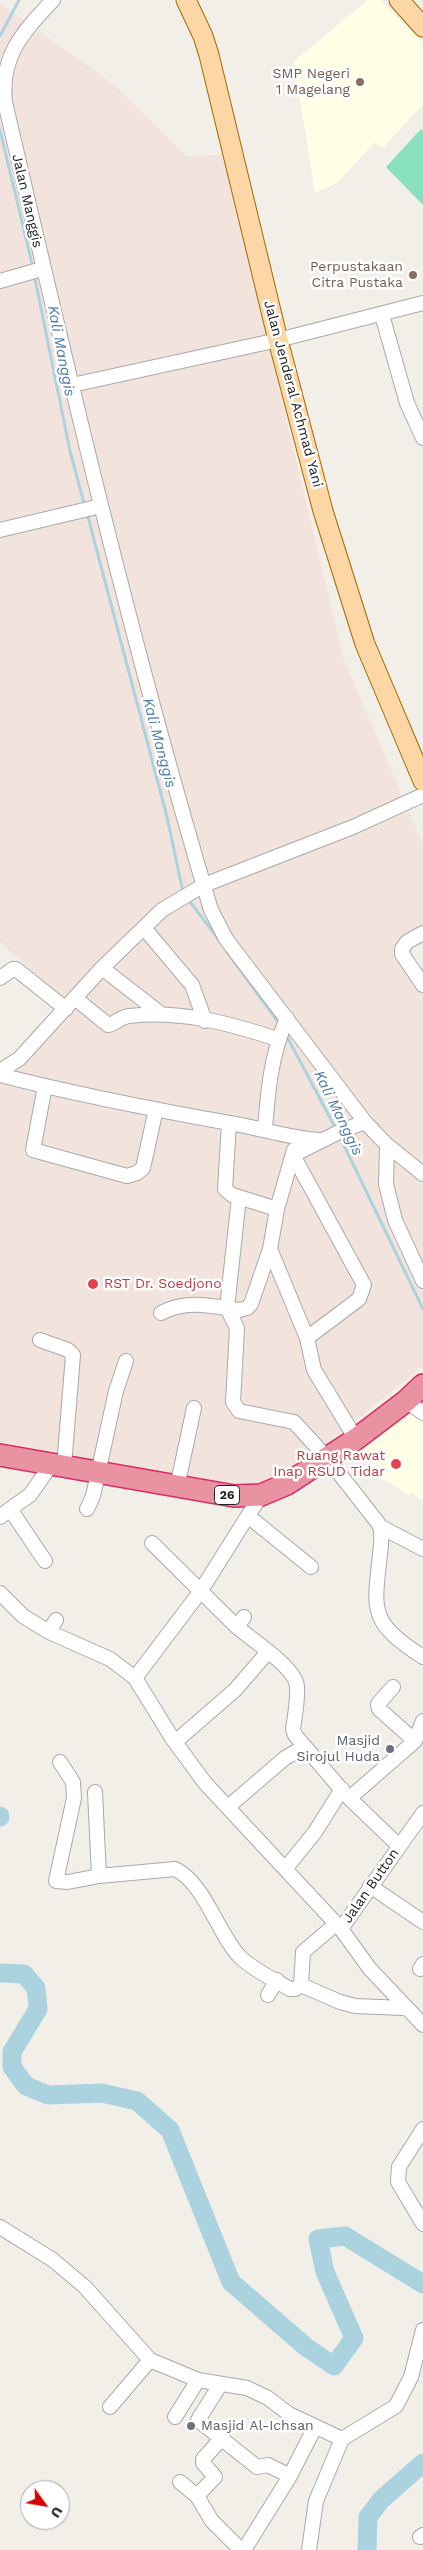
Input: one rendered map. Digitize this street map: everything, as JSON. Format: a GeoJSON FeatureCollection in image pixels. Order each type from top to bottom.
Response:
{"type":"FeatureCollection","features":[{"type":"Feature","properties":{"kind":"highway","name":"26"},"geometry":{"type":"LineString","coordinates":[[0,1455],[234,1496],[262,1495],[287,1484],[356,1439],[415,1407],[423,1385]]}},
{"type":"Feature","properties":{"kind":"main road","name":"Jalan Jenderal Achmad Yani"},"geometry":{"type":"LineString","coordinates":[[186,0],[203,36],[212,66],[278,340],[323,511],[364,644],[423,781]]}},
{"type":"Feature","properties":{"kind":"main road"},"geometry":{"type":"LineString","coordinates":[[399,0],[423,27]]}},
{"type":"Feature","properties":{"kind":"street","name":"Jalan Manggis"},"geometry":{"type":"LineString","coordinates":[[52,0],[12,49],[3,85],[42,269],[134,644],[204,886],[212,910],[226,939],[282,1028],[387,1145],[423,1174]]}},
{"type":"Feature","properties":{"kind":"street"},"geometry":{"type":"LineString","coordinates":[[0,280],[42,269]]}},
{"type":"Feature","properties":{"kind":"street"},"geometry":{"type":"LineString","coordinates":[[72,385],[278,340],[423,303]]}},
{"type":"Feature","properties":{"kind":"street"},"geometry":{"type":"LineString","coordinates":[[382,315],[407,403],[423,438]]}},
{"type":"Feature","properties":{"kind":"street"},"geometry":{"type":"LineString","coordinates":[[0,530],[100,506]]}},
{"type":"Feature","properties":{"kind":"street"},"geometry":{"type":"LineString","coordinates":[[0,1073],[19,1059],[102,968],[162,910],[177,900],[204,886],[353,827],[423,795]]}},
{"type":"Feature","properties":{"kind":"street"},"geometry":{"type":"LineString","coordinates":[[144,928],[192,984],[205,1021]]}},
{"type":"Feature","properties":{"kind":"street"},"geometry":{"type":"LineString","coordinates":[[423,932],[407,942],[402,949],[402,954],[423,985]]}},
{"type":"Feature","properties":{"kind":"street"},"geometry":{"type":"LineString","coordinates":[[102,968],[161,1014]]}},
{"type":"Feature","properties":{"kind":"street"},"geometry":{"type":"LineString","coordinates":[[0,978],[16,969],[66,1008]]}},
{"type":"Feature","properties":{"kind":"street"},"geometry":{"type":"LineString","coordinates":[[75,998],[108,1025],[122,1017],[161,1014],[191,1016],[205,1021],[237,1026],[282,1028],[270,1074],[265,1129]]}},
{"type":"Feature","properties":{"kind":"street"},"geometry":{"type":"LineString","coordinates":[[0,1073],[45,1086],[265,1129],[296,1137],[322,1140]]}},
{"type":"Feature","properties":{"kind":"street"},"geometry":{"type":"LineString","coordinates":[[45,1086],[33,1150],[127,1176],[137,1173],[143,1168],[156,1109]]}},
{"type":"Feature","properties":{"kind":"street"},"geometry":{"type":"LineString","coordinates":[[293,1155],[337,1132],[365,1122]]}},
{"type":"Feature","properties":{"kind":"street"},"geometry":{"type":"LineString","coordinates":[[229,1123],[224,1187],[232,1195],[278,1209]]}},
{"type":"Feature","properties":{"kind":"street"},"geometry":{"type":"LineString","coordinates":[[161,1313],[173,1306],[184,1304],[239,1310],[247,1308],[251,1304],[270,1249],[296,1137]]}},
{"type":"Feature","properties":{"kind":"street"},"geometry":{"type":"LineString","coordinates":[[387,1145],[386,1184],[396,1220],[423,1282]]}},
{"type":"Feature","properties":{"kind":"street"},"geometry":{"type":"LineString","coordinates":[[293,1155],[364,1285],[359,1298],[307,1338]]}},
{"type":"Feature","properties":{"kind":"street"},"geometry":{"type":"LineString","coordinates":[[239,1197],[226,1308],[237,1328],[233,1402],[239,1410],[294,1422],[328,1459],[381,1527],[423,1549]]}},
{"type":"Feature","properties":{"kind":"street"},"geometry":{"type":"LineString","coordinates":[[270,1249],[307,1338],[314,1370],[356,1439]]}},
{"type":"Feature","properties":{"kind":"street"},"geometry":{"type":"LineString","coordinates":[[40,1340],[68,1350],[73,1355],[58,1466],[30,1494],[5,1513],[45,1561]]}},
{"type":"Feature","properties":{"kind":"street"},"geometry":{"type":"LineString","coordinates":[[87,1509],[93,1496],[96,1472],[116,1390],[126,1361]]}},
{"type":"Feature","properties":{"kind":"street"},"geometry":{"type":"LineString","coordinates":[[177,1487],[194,1408]]}},
{"type":"Feature","properties":{"kind":"street"},"geometry":{"type":"LineString","coordinates":[[135,1678],[200,1592],[262,1495]]}},
{"type":"Feature","properties":{"kind":"street"},"geometry":{"type":"LineString","coordinates":[[248,1516],[311,1567]]}},
{"type":"Feature","properties":{"kind":"street"},"geometry":{"type":"LineString","coordinates":[[381,1527],[378,1564],[378,1616],[390,1633],[421,1650]]}},
{"type":"Feature","properties":{"kind":"street"},"geometry":{"type":"LineString","coordinates":[[152,1543],[200,1592],[241,1622],[267,1653],[288,1668],[295,1678],[297,1687],[294,1729],[304,1747],[344,1792],[399,1846]]}},
{"type":"Feature","properties":{"kind":"street"},"geometry":{"type":"LineString","coordinates":[[0,1593],[23,1616],[52,1626],[110,1659],[135,1678],[175,1742],[205,1784],[286,1868],[338,1927],[303,1952],[301,1985]]}},
{"type":"Feature","properties":{"kind":"street"},"geometry":{"type":"LineString","coordinates":[[175,1742],[235,1690],[267,1653]]}},
{"type":"Feature","properties":{"kind":"street"},"geometry":{"type":"LineString","coordinates":[[393,1687],[378,1704],[378,1709],[415,1741]]}},
{"type":"Feature","properties":{"kind":"street"},"geometry":{"type":"LineString","coordinates":[[344,1792],[353,1796],[415,1741],[423,1721]]}},
{"type":"Feature","properties":{"kind":"street"},"geometry":{"type":"LineString","coordinates":[[228,1807],[285,1758],[304,1747]]}},
{"type":"Feature","properties":{"kind":"street"},"geometry":{"type":"LineString","coordinates":[[60,1762],[73,1782],[74,1798],[56,1881],[68,1882],[100,1876],[175,1869],[184,1873],[215,1916],[228,1941],[242,1958],[290,1988],[295,1989],[301,1985]]}},
{"type":"Feature","properties":{"kind":"street"},"geometry":{"type":"LineString","coordinates":[[94,1792],[100,1876]]}},
{"type":"Feature","properties":{"kind":"street"},"geometry":{"type":"LineString","coordinates":[[286,1868],[344,1792]]}},
{"type":"Feature","properties":{"kind":"street","name":"Jalan Button"},"geometry":{"type":"LineString","coordinates":[[423,1813],[338,1927],[370,1969],[404,2008],[423,2026]]}},
{"type":"Feature","properties":{"kind":"street"},"geometry":{"type":"LineString","coordinates":[[370,1886],[423,1922]]}},
{"type":"Feature","properties":{"kind":"street"},"geometry":{"type":"LineString","coordinates":[[268,1994],[277,1980]]}},
{"type":"Feature","properties":{"kind":"street"},"geometry":{"type":"LineString","coordinates":[[301,1985],[340,2002],[355,2006],[404,2008]]}},
{"type":"Feature","properties":{"kind":"street"},"geometry":{"type":"LineString","coordinates":[[423,2129],[399,2167],[398,2174],[398,2182],[423,2224]]}},
{"type":"Feature","properties":{"kind":"street"},"geometry":{"type":"LineString","coordinates":[[0,2227],[53,2260],[85,2287],[150,2360],[198,2380],[247,2388],[268,2398],[289,2414],[342,2439]]}},
{"type":"Feature","properties":{"kind":"street"},"geometry":{"type":"LineString","coordinates":[[309,2550],[316,2501],[342,2439],[396,2406],[410,2377],[423,2330]]}},
{"type":"Feature","properties":{"kind":"street"},"geometry":{"type":"LineString","coordinates":[[110,2407],[150,2360]]}},
{"type":"Feature","properties":{"kind":"street"},"geometry":{"type":"LineString","coordinates":[[175,2417],[198,2380]]}},
{"type":"Feature","properties":{"kind":"street"},"geometry":{"type":"LineString","coordinates":[[220,2384],[198,2420],[223,2437],[257,2467],[268,2464],[290,2476]]}},
{"type":"Feature","properties":{"kind":"street"},"geometry":{"type":"LineString","coordinates":[[180,2482],[197,2496],[212,2521],[242,2550],[290,2476],[315,2427]]}},
{"type":"Feature","properties":{"kind":"street"},"geometry":{"type":"LineString","coordinates":[[197,2496],[215,2477],[203,2463],[203,2459],[223,2437]]}},
{"type":"Feature","properties":{"kind":"shaded area","name":"SMP Negeri 1 Magelang"},"geometry":{"type":"Polygon","coordinates":[[[368,0],[380,0],[423,43],[423,104],[383,148],[375,142],[337,183],[315,193],[294,61],[368,0]]]}},
{"type":"Feature","properties":{"kind":"shaded area"},"geometry":{"type":"Polygon","coordinates":[[[0,3],[116,86],[188,157],[223,154],[344,660],[423,844],[423,932],[402,949],[423,987],[423,1366],[297,1468],[274,1482],[237,1486],[0,1442],[0,1081],[25,1064],[71,1005],[0,942],[0,3]]]}},
{"type":"Feature","properties":{"kind":"shaded area","name":"Ruang Rawat Inap RSUD Tidar"},"geometry":{"type":"Polygon","coordinates":[[[405,1404],[423,1416],[423,1500],[411,1493],[409,1495],[384,1479],[382,1481],[355,1447],[405,1404]]]}},
{"type":"Feature","properties":{"kind":"green space"},"geometry":{"type":"Polygon","coordinates":[[[421,129],[423,131],[423,205],[386,167],[421,129]]]}},
{"type":"Feature","properties":{"kind":"waterway","name":"Kali Manggis"},"geometry":{"type":"LineString","coordinates":[[0,36],[19,0]]}},
{"type":"Feature","properties":{"kind":"waterway","name":"Kali Manggis"},"geometry":{"type":"LineString","coordinates":[[0,130],[33,268]]}},
{"type":"Feature","properties":{"kind":"waterway","name":"Kali Manggis"},"geometry":{"type":"LineString","coordinates":[[34,274],[70,451],[85,507]]}},
{"type":"Feature","properties":{"kind":"waterway","name":"Kali Manggis"},"geometry":{"type":"LineString","coordinates":[[87,513],[167,817],[183,892]]}},
{"type":"Feature","properties":{"kind":"waterway","name":"Kali Manggis"},"geometry":{"type":"LineString","coordinates":[[188,899],[222,944]]}},
{"type":"Feature","properties":{"kind":"waterway","name":"Kali Manggis"},"geometry":{"type":"LineString","coordinates":[[227,952],[279,1023]]}},
{"type":"Feature","properties":{"kind":"waterway","name":"Kali Manggis"},"geometry":{"type":"LineString","coordinates":[[285,1033],[336,1129]]}},
{"type":"Feature","properties":{"kind":"waterway","name":"Kali Manggis"},"geometry":{"type":"LineString","coordinates":[[340,1137],[423,1309]]}},
{"type":"Feature","properties":{"kind":"waterway"},"geometry":{"type":"LineString","coordinates":[[0,1973],[24,1974],[36,1988],[38,2009],[12,2052],[12,2067],[26,2086],[48,2095],[102,2093],[137,2101],[170,2130],[231,2282],[306,2347],[334,2366],[354,2338],[325,2272],[318,2239],[345,2236],[423,2284]]}},
{"type":"Feature","properties":{"kind":"waterway"},"geometry":{"type":"LineString","coordinates":[[367,2550],[368,2517],[381,2500],[423,2463]]}},
{"type":"Feature","properties":{"kind":"place","name":"SMP Negeri 1 Magelang"},"geometry":{"type":"Point","coordinates":[360,82]}},
{"type":"Feature","properties":{"kind":"place","name":"Perpustakaan Citra Pustaka"},"geometry":{"type":"Point","coordinates":[413,275]}},
{"type":"Feature","properties":{"kind":"place","name":"RST Dr. Soedjono"},"geometry":{"type":"Point","coordinates":[93,1284]}},
{"type":"Feature","properties":{"kind":"place","name":"Ruang Rawat Inap RSUD Tidar"},"geometry":{"type":"Point","coordinates":[396,1464]}},
{"type":"Feature","properties":{"kind":"place","name":"Masjid Sirojul Huda"},"geometry":{"type":"Point","coordinates":[390,1749]}},
{"type":"Feature","properties":{"kind":"place","name":"Masjid Al-Ichsan"},"geometry":{"type":"Point","coordinates":[191,2426]}}]}
